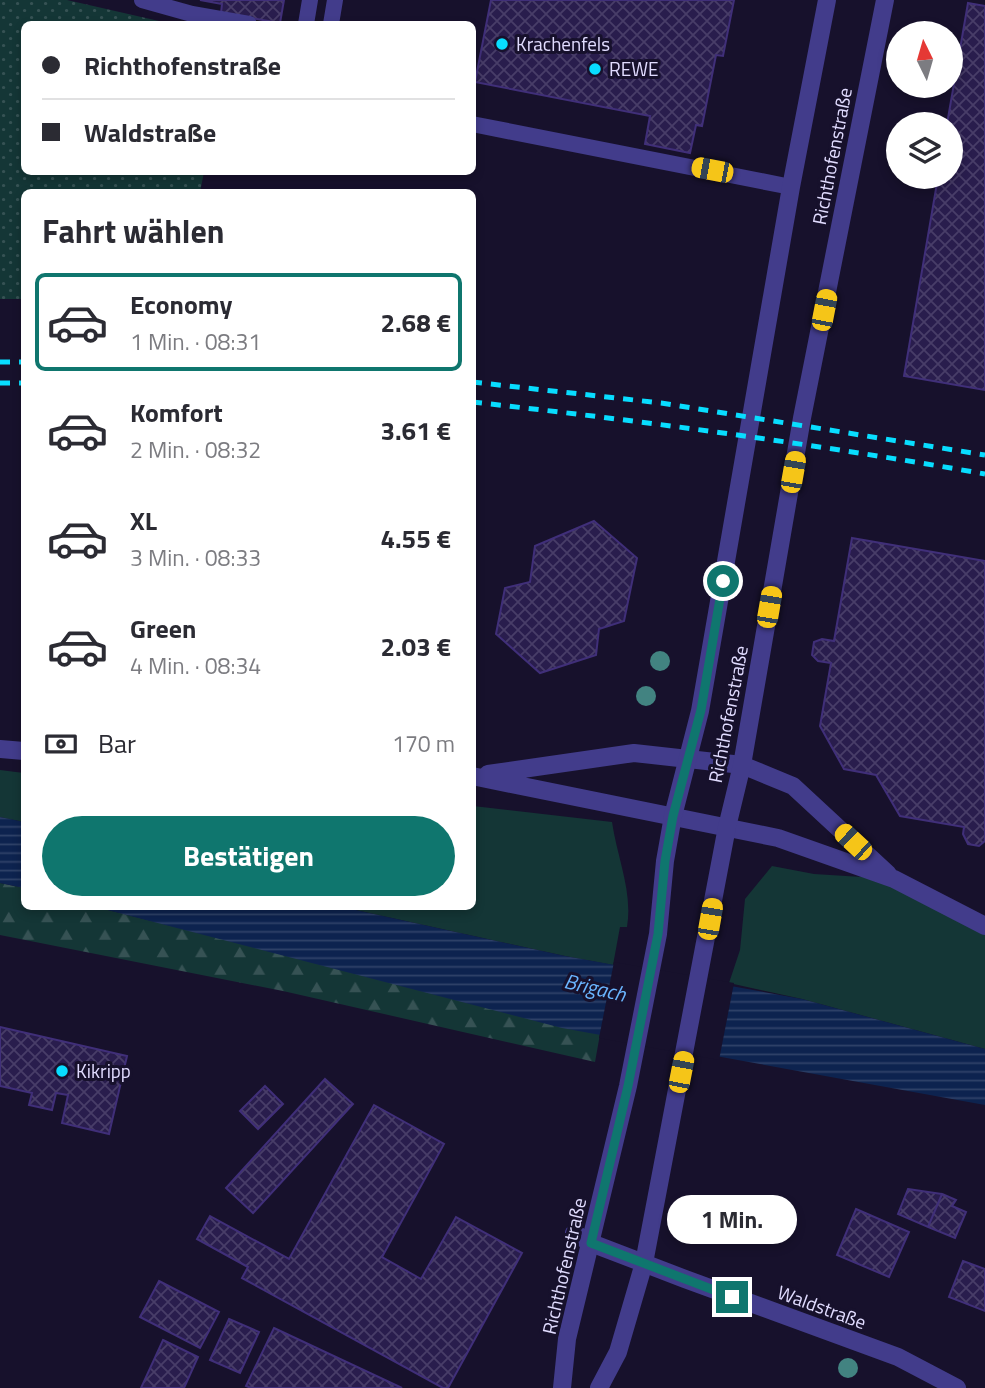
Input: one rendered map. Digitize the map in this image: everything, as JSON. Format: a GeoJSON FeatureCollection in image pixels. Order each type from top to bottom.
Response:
{"type":"FeatureCollection","features":[{"type":"Feature","properties":{"kind":"street","name":"Richthofenstraße"},"geometry":{"type":"LineString","coordinates":[[562,1388],[567,1339],[628,1086],[658,934],[665,861],[673,816],[701,710],[791,187],[827,0]]}},
{"type":"Feature","properties":{"kind":"street","name":"Richthofenstraße"},"geometry":{"type":"LineString","coordinates":[[599,1388],[618,1352],[644,1263],[741,765],[802,418],[885,0]]}},
{"type":"Feature","properties":{"kind":"street"},"geometry":{"type":"LineString","coordinates":[[0,749],[21,751]]}},
{"type":"Feature","properties":{"kind":"street"},"geometry":{"type":"LineString","coordinates":[[476,776],[634,753],[741,765],[793,786],[894,879]]}},
{"type":"Feature","properties":{"kind":"street"},"geometry":{"type":"LineString","coordinates":[[476,777],[778,838],[894,879],[985,926]]}},
{"type":"Feature","properties":{"kind":"street","name":"Waldstraße"},"geometry":{"type":"LineString","coordinates":[[574,1233],[591,1243],[898,1357],[957,1388]]}},
{"type":"Feature","properties":{"kind":"lane"},"geometry":{"type":"LineString","coordinates":[[142,0],[192,14],[232,21]]}},
{"type":"Feature","properties":{"kind":"lane"},"geometry":{"type":"LineString","coordinates":[[306,21],[310,0]]}},
{"type":"Feature","properties":{"kind":"lane"},"geometry":{"type":"LineString","coordinates":[[332,21],[335,0]]}},
{"type":"Feature","properties":{"kind":"lane"},"geometry":{"type":"LineString","coordinates":[[476,125],[791,187]]}},
{"type":"Feature","properties":{"kind":"green space"},"geometry":{"type":"Polygon","coordinates":[[[0,0],[67,0],[159,21],[21,21],[21,175],[203,175],[201,189],[21,189],[21,299],[0,299],[0,0]]]}},
{"type":"Feature","properties":{"kind":"green space"},"geometry":{"type":"Polygon","coordinates":[[[0,770],[21,773],[21,821],[0,817],[0,770]]]}},
{"type":"Feature","properties":{"kind":"green space"},"geometry":{"type":"Polygon","coordinates":[[[476,806],[612,822],[628,901],[627,927],[620,927],[613,965],[356,910],[476,910],[476,806]]]}},
{"type":"Feature","properties":{"kind":"green space"},"geometry":{"type":"Polygon","coordinates":[[[772,866],[814,874],[894,879],[985,926],[985,1049],[802,999],[729,983],[740,950],[745,899],[772,866]]]}},
{"type":"Feature","properties":{"kind":"green space"},"geometry":{"type":"Polygon","coordinates":[[[0,883],[21,887],[21,910],[108,910],[600,1034],[595,1062],[283,991],[0,935],[0,883]]]}},
{"type":"Feature","properties":{"kind":"water"},"geometry":{"type":"Polygon","coordinates":[[[0,817],[21,821],[21,887],[0,883],[0,817]]]}},
{"type":"Feature","properties":{"kind":"water","name":"Brigach"},"geometry":{"type":"Polygon","coordinates":[[[108,910],[356,910],[565,956],[802,999],[985,1049],[985,1105],[562,1028],[108,910]]]}},
{"type":"Feature","properties":{"kind":"pier"},"geometry":{"type":"Polygon","coordinates":[[[614,962],[734,983],[719,1060],[599,1038],[614,962]]]}},
{"type":"Feature","properties":{"kind":"building"},"geometry":{"type":"Polygon","coordinates":[[[200,0],[284,0],[280,21],[221,13],[222,4],[200,0]]]}},
{"type":"Feature","properties":{"kind":"building","name":"REWE"},"geometry":{"type":"Polygon","coordinates":[[[491,0],[734,0],[723,56],[716,55],[702,126],[696,125],[690,153],[645,144],[650,116],[476,82],[491,0]]]}},
{"type":"Feature","properties":{"kind":"building"},"geometry":{"type":"Polygon","coordinates":[[[968,3],[985,6],[985,390],[904,376],[936,189],[963,189],[963,112],[949,112],[952,98],[963,98],[963,32],[968,3]]]}},
{"type":"Feature","properties":{"kind":"building"},"geometry":{"type":"Polygon","coordinates":[[[594,521],[637,558],[624,621],[599,629],[596,655],[540,673],[496,634],[505,588],[530,582],[535,546],[594,521]]]}},
{"type":"Feature","properties":{"kind":"building"},"geometry":{"type":"Polygon","coordinates":[[[852,538],[985,561],[985,841],[979,846],[968,844],[963,834],[964,827],[900,816],[876,775],[844,769],[820,726],[831,663],[818,661],[812,655],[814,642],[822,639],[834,641],[852,538]]]}},
{"type":"Feature","properties":{"kind":"building","name":"Kikripp"},"geometry":{"type":"Polygon","coordinates":[[[0,1027],[127,1056],[109,1134],[62,1123],[68,1095],[56,1093],[52,1110],[29,1105],[32,1093],[0,1086],[0,1027]]]}},
{"type":"Feature","properties":{"kind":"building"},"geometry":{"type":"Polygon","coordinates":[[[325,1079],[353,1104],[253,1213],[226,1188],[325,1079]]]}},
{"type":"Feature","properties":{"kind":"building"},"geometry":{"type":"Polygon","coordinates":[[[265,1086],[283,1104],[258,1129],[240,1111],[265,1086]]]}},
{"type":"Feature","properties":{"kind":"building"},"geometry":{"type":"Polygon","coordinates":[[[374,1105],[444,1144],[382,1257],[421,1279],[456,1217],[522,1253],[448,1388],[443,1388],[242,1278],[248,1267],[197,1239],[210,1216],[289,1259],[374,1105]]]}},
{"type":"Feature","properties":{"kind":"building"},"geometry":{"type":"Polygon","coordinates":[[[908,1189],[942,1194],[928,1227],[898,1214],[908,1189]]]}},
{"type":"Feature","properties":{"kind":"building"},"geometry":{"type":"Polygon","coordinates":[[[942,1194],[956,1200],[952,1206],[966,1212],[955,1238],[928,1227],[942,1194]]]}},
{"type":"Feature","properties":{"kind":"building"},"geometry":{"type":"Polygon","coordinates":[[[856,1209],[909,1232],[889,1277],[837,1255],[856,1209]]]}},
{"type":"Feature","properties":{"kind":"building"},"geometry":{"type":"Polygon","coordinates":[[[963,1261],[985,1269],[985,1311],[949,1297],[963,1261]]]}},
{"type":"Feature","properties":{"kind":"building"},"geometry":{"type":"Polygon","coordinates":[[[159,1281],[219,1312],[200,1348],[140,1317],[159,1281]]]}},
{"type":"Feature","properties":{"kind":"building"},"geometry":{"type":"Polygon","coordinates":[[[229,1319],[259,1332],[240,1373],[210,1360],[229,1319]]]}},
{"type":"Feature","properties":{"kind":"building"},"geometry":{"type":"Polygon","coordinates":[[[274,1328],[402,1388],[246,1386],[274,1328]]]}},
{"type":"Feature","properties":{"kind":"building"},"geometry":{"type":"Polygon","coordinates":[[[163,1340],[198,1357],[184,1388],[141,1388],[163,1340]]]}},
{"type":"Feature","properties":{"kind":"railway"},"geometry":{"type":"LineString","coordinates":[[0,362],[21,362]]}},
{"type":"Feature","properties":{"kind":"railway"},"geometry":{"type":"LineString","coordinates":[[476,382],[661,403],[985,455]]}},
{"type":"Feature","properties":{"kind":"railway"},"geometry":{"type":"LineString","coordinates":[[0,383],[21,383]]}},
{"type":"Feature","properties":{"kind":"railway"},"geometry":{"type":"LineString","coordinates":[[476,402],[729,434],[985,474]]}},
{"type":"Feature","properties":{"kind":"place","name":"Krachenfels"},"geometry":{"type":"Point","coordinates":[502,44]}},
{"type":"Feature","properties":{"kind":"place","name":"REWE"},"geometry":{"type":"Point","coordinates":[595,69]}},
{"type":"Feature","properties":{"kind":"place","name":"Kikripp"},"geometry":{"type":"Point","coordinates":[62,1071]}},
{"type":"Feature","properties":{"kind":"route"},"geometry":{"type":"LineString","coordinates":[[723,581],[701,710],[673,816],[665,861],[658,934],[628,1086],[591,1243],[732,1297]]}}]}
